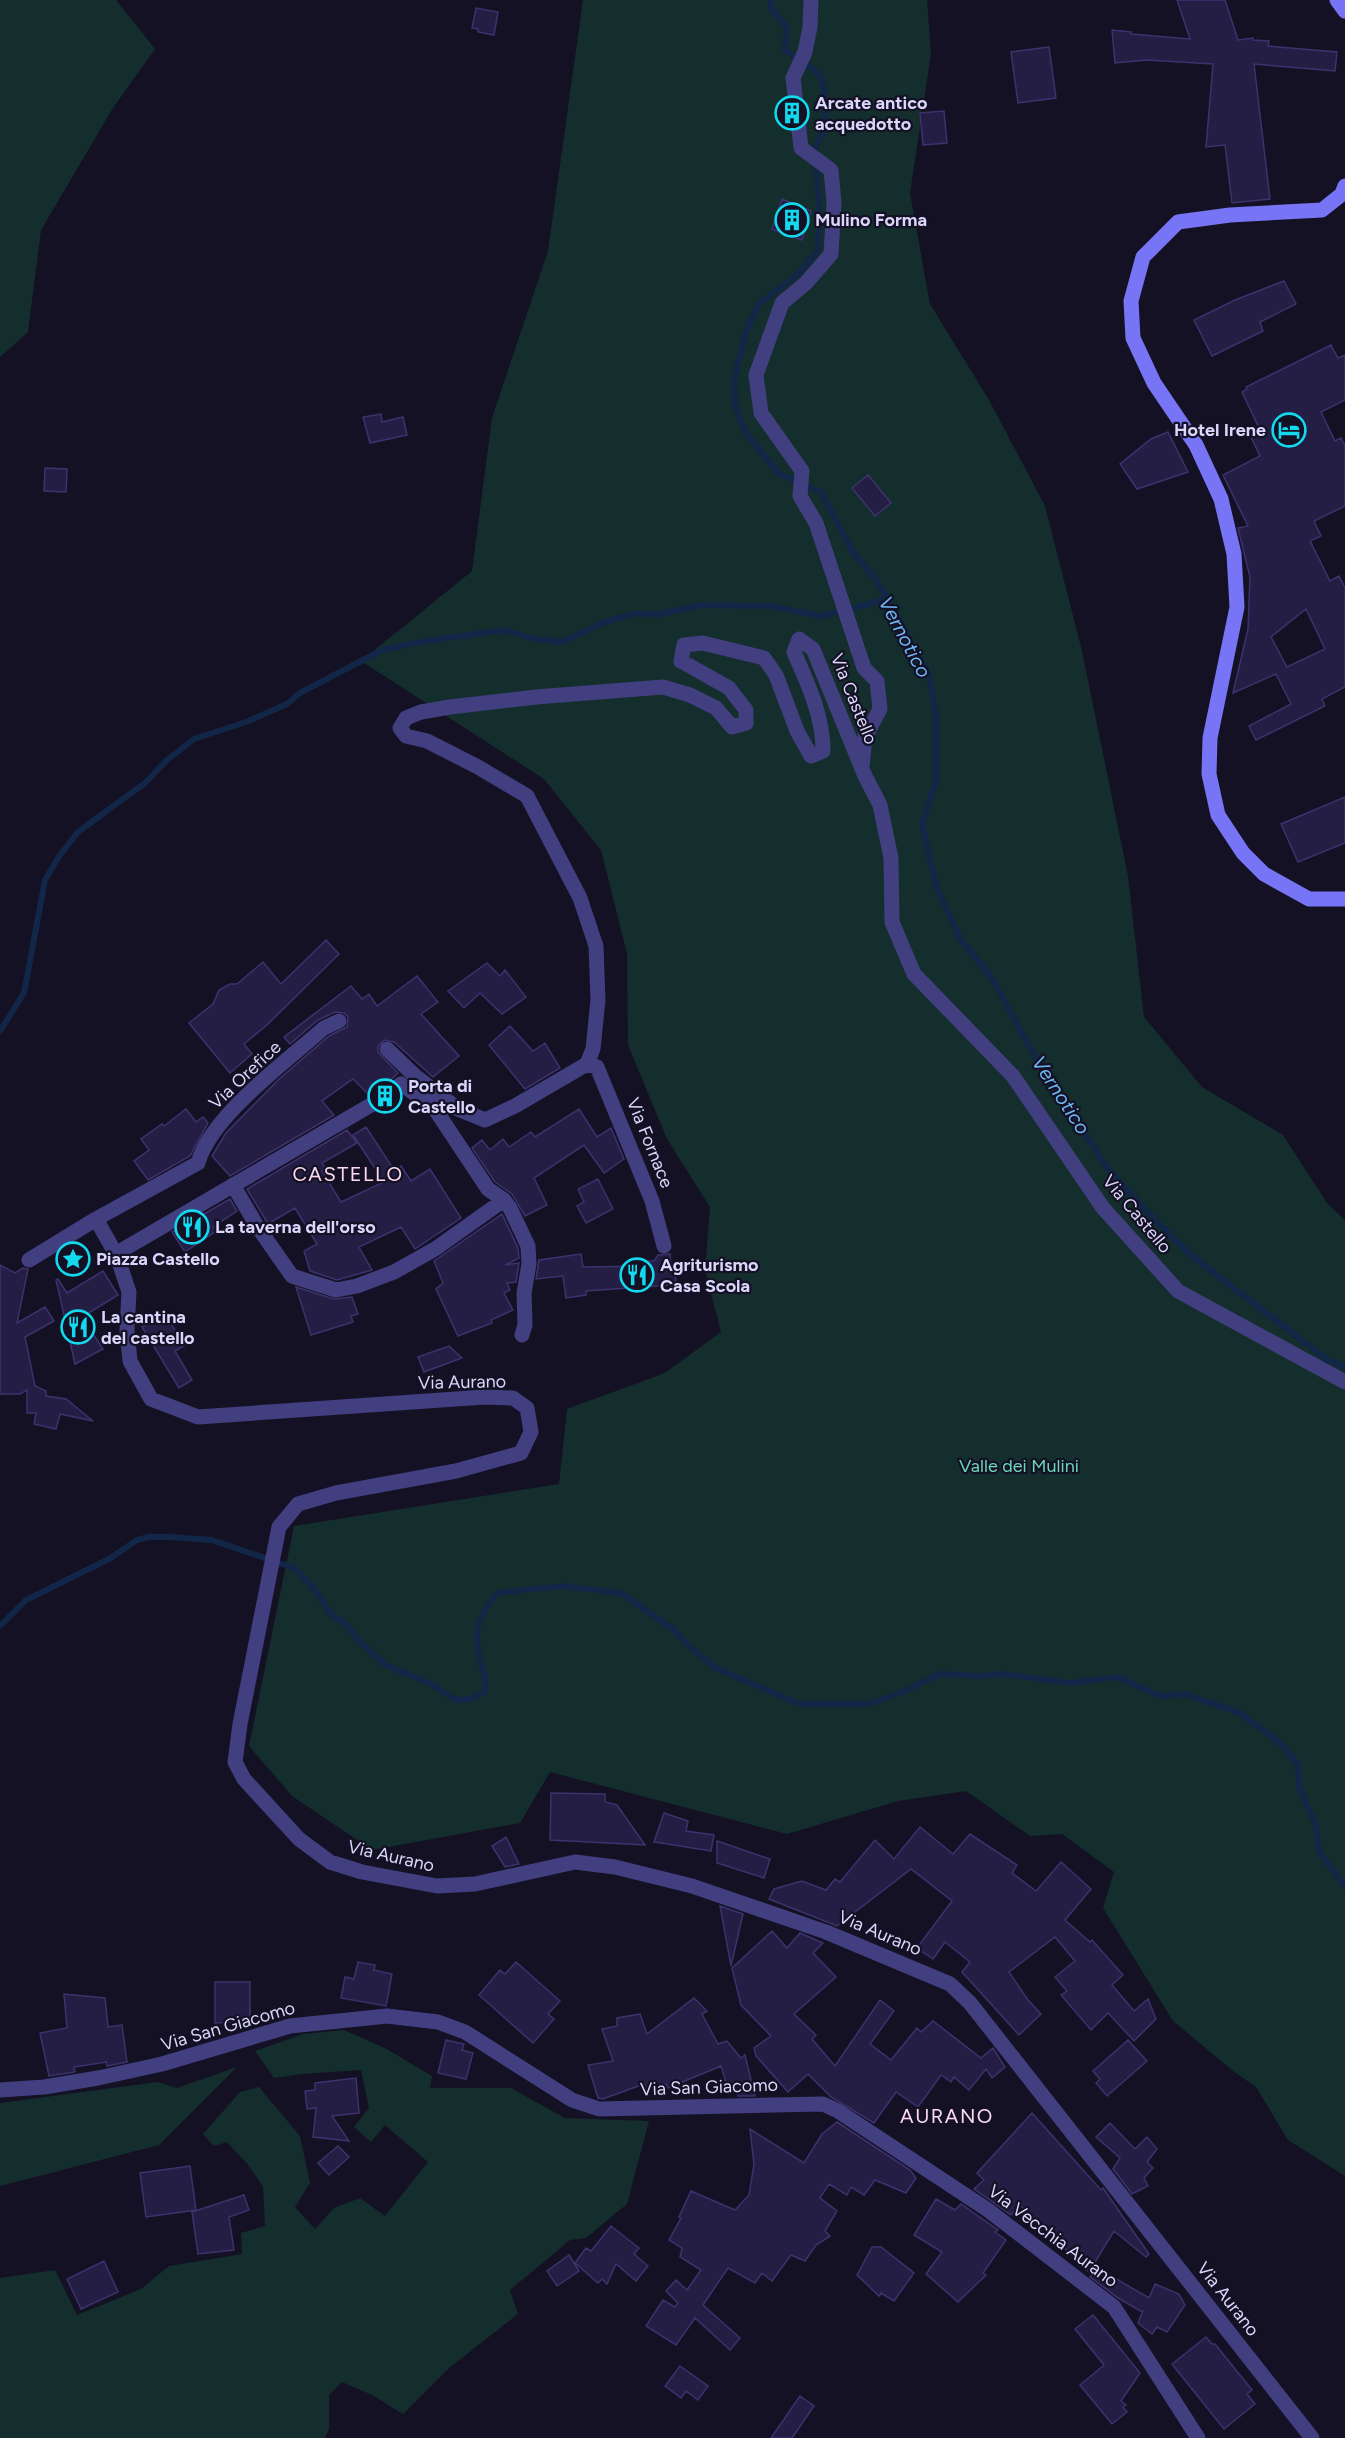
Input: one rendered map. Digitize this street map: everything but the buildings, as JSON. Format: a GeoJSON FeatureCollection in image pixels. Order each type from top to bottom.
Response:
{"type":"FeatureCollection","features":[{"type":"Feature","properties":{"kind":"main road"},"geometry":{"type":"LineString","coordinates":[[1336,0],[1345,11]]}},
{"type":"Feature","properties":{"kind":"main road"},"geometry":{"type":"LineString","coordinates":[[1345,186],[1342,194],[1322,210],[1230,215],[1178,222],[1143,257],[1131,301],[1133,338],[1154,383],[1196,445],[1221,499],[1234,554],[1237,607],[1210,738],[1209,774],[1218,815],[1243,853],[1264,874],[1309,898],[1345,899]]}},
{"type":"Feature","properties":{"kind":"street"},"geometry":{"type":"LineString","coordinates":[[811,0],[810,27],[805,52],[793,78],[801,148],[831,170],[834,203],[831,254],[806,283],[782,303],[756,375],[761,413],[802,471],[800,496],[816,523],[864,668],[877,681],[880,709],[865,737],[862,769]]}},
{"type":"Feature","properties":{"kind":"street","name":"Via Castello"},"geometry":{"type":"LineString","coordinates":[[587,1064],[593,1049],[598,1000],[596,946],[579,898],[527,796],[427,741],[406,736],[400,728],[406,718],[421,712],[450,707],[536,697],[663,687],[690,695],[716,708],[732,727],[746,723],[746,710],[729,688],[681,661],[684,645],[703,643],[764,658],[776,675],[797,731],[811,756],[823,751],[823,734],[816,703],[794,652],[800,639],[813,649],[862,769],[880,805],[891,858],[892,922],[914,974],[1013,1076],[1102,1208],[1178,1291],[1345,1382]]}},
{"type":"Feature","properties":{"kind":"street","name":"Via Orefice"},"geometry":{"type":"LineString","coordinates":[[29,1260],[96,1219],[198,1163],[200,1153],[235,1107],[324,1028],[339,1021]]}},
{"type":"Feature","properties":{"kind":"street"},"geometry":{"type":"LineString","coordinates":[[387,1049],[458,1109],[485,1120],[515,1106],[587,1064]]}},
{"type":"Feature","properties":{"kind":"street","name":"Via Fornace"},"geometry":{"type":"LineString","coordinates":[[587,1064],[597,1067],[652,1201],[664,1246]]}},
{"type":"Feature","properties":{"kind":"street"},"geometry":{"type":"LineString","coordinates":[[393,1090],[401,1084],[422,1099],[447,1101]]}},
{"type":"Feature","properties":{"kind":"street"},"geometry":{"type":"LineString","coordinates":[[429,1100],[488,1190],[504,1200],[510,1208],[528,1246],[529,1264],[524,1293],[525,1317],[522,1335]]}},
{"type":"Feature","properties":{"kind":"street"},"geometry":{"type":"LineString","coordinates":[[96,1219],[117,1256],[124,1249],[376,1101]]}},
{"type":"Feature","properties":{"kind":"street"},"geometry":{"type":"LineString","coordinates":[[233,1185],[257,1226],[292,1276],[336,1290],[357,1286],[393,1272],[435,1250],[504,1200]]}},
{"type":"Feature","properties":{"kind":"street","name":"Via Aurano"},"geometry":{"type":"LineString","coordinates":[[117,1256],[129,1292],[127,1330],[130,1361],[151,1399],[198,1417],[485,1397],[513,1398],[527,1408],[531,1432],[521,1453],[456,1471],[336,1493],[298,1503],[279,1527],[240,1724],[235,1762],[244,1779],[299,1839],[330,1862],[362,1872],[437,1886],[475,1884],[575,1862],[615,1867],[692,1886],[826,1932],[950,1984],[970,2003],[1312,2438]]}},
{"type":"Feature","properties":{"kind":"street","name":"Via San Giacomo"},"geometry":{"type":"LineString","coordinates":[[0,2090],[44,2087],[162,2064],[290,2026],[387,2016],[438,2022],[465,2032],[572,2100],[599,2109],[823,2104],[840,2110]]}},
{"type":"Feature","properties":{"kind":"street","name":"Via Vecchia Aurano"},"geometry":{"type":"LineString","coordinates":[[840,2110],[988,2210],[1114,2307],[1198,2438]]}},
{"type":"Feature","properties":{"kind":"green space"},"geometry":{"type":"Polygon","coordinates":[[[0,0],[116,0],[155,49],[113,108],[41,230],[28,332],[0,357],[0,0]]]}},
{"type":"Feature","properties":{"kind":"green space","name":"Valle dei Mulini"},"geometry":{"type":"Polygon","coordinates":[[[583,0],[927,0],[931,54],[910,193],[930,304],[989,400],[1045,506],[1082,651],[1128,876],[1144,1017],[1202,1087],[1283,1135],[1327,1203],[1345,1220],[1345,2176],[1288,2140],[1256,2087],[1173,2021],[1103,1908],[1114,1872],[1062,1834],[1030,1836],[966,1791],[898,1801],[787,1834],[550,1772],[520,1823],[372,1850],[292,1796],[249,1746],[294,1526],[559,1484],[567,1409],[665,1373],[721,1332],[705,1269],[710,1207],[667,1139],[628,1045],[627,954],[601,850],[544,779],[361,661],[472,571],[492,418],[548,251],[583,0]]]}},
{"type":"Feature","properties":{"kind":"green space"},"geometry":{"type":"Polygon","coordinates":[[[344,2030],[385,2048],[432,2076],[430,2088],[511,2088],[565,2118],[649,2121],[627,2204],[586,2238],[570,2240],[510,2290],[518,2314],[449,2368],[403,2414],[372,2395],[342,2382],[329,2395],[329,2429],[325,2438],[0,2438],[0,2278],[55,2270],[77,2315],[141,2289],[169,2266],[242,2254],[241,2233],[265,2226],[263,2187],[249,2166],[227,2142],[214,2146],[203,2134],[240,2092],[259,2087],[300,2136],[310,2183],[295,2207],[315,2229],[334,2208],[360,2198],[385,2216],[428,2162],[385,2125],[371,2142],[354,2127],[369,2108],[361,2070],[274,2078],[255,2051],[303,2034],[344,2030]]]}},
{"type":"Feature","properties":{"kind":"green space"},"geometry":{"type":"Polygon","coordinates":[[[237,2067],[159,2145],[0,2186],[0,2103],[158,2082],[177,2088],[237,2067]]]}},
{"type":"Feature","properties":{"kind":"waterway","name":"Vernotico"},"geometry":{"type":"LineString","coordinates":[[770,0],[772,10],[787,27],[785,50],[814,70],[821,78],[826,99],[824,130],[815,148],[819,203],[818,250],[799,273],[759,304],[746,331],[734,379],[735,406],[745,432],[778,473],[821,492],[854,554],[877,581],[888,599],[929,675],[936,715],[936,781],[922,824],[936,886],[961,940],[992,978],[1026,1041],[1106,1166],[1144,1209],[1193,1257],[1328,1360],[1345,1367]]}},
{"type":"Feature","properties":{"kind":"waterway"},"geometry":{"type":"LineString","coordinates":[[0,1031],[24,993],[45,880],[60,855],[78,832],[145,783],[167,760],[194,739],[246,722],[287,704],[300,693],[382,650],[426,641],[504,630],[530,638],[562,642],[605,622],[632,614],[661,614],[700,605],[770,606],[822,616],[888,599]]}},
{"type":"Feature","properties":{"kind":"waterway"},"geometry":{"type":"LineString","coordinates":[[0,1626],[26,1600],[109,1559],[137,1540],[149,1537],[168,1537],[212,1540],[294,1568],[312,1586],[331,1614],[347,1625],[359,1641],[386,1665],[431,1684],[456,1700],[470,1699],[485,1692],[477,1631],[481,1616],[497,1593],[562,1586],[621,1593],[673,1629],[715,1668],[800,1704],[869,1704],[903,1692],[939,1674],[981,1676],[1003,1674],[1069,1683],[1118,1677],[1160,1696],[1185,1694],[1240,1713],[1280,1743],[1298,1764],[1299,1787],[1316,1826],[1319,1851],[1345,1887]]}},
{"type":"Feature","properties":{"kind":"place","name":"Arcate antico acquedotto"},"geometry":{"type":"Point","coordinates":[792,113]}},
{"type":"Feature","properties":{"kind":"place","name":"Mulino Forma"},"geometry":{"type":"Point","coordinates":[792,220]}},
{"type":"Feature","properties":{"kind":"place","name":"Hotel Irene"},"geometry":{"type":"Point","coordinates":[1289,430]}},
{"type":"Feature","properties":{"kind":"place","name":"Porta di Castello"},"geometry":{"type":"Point","coordinates":[385,1096]}},
{"type":"Feature","properties":{"kind":"place","name":"La taverna dell'orso"},"geometry":{"type":"Point","coordinates":[192,1227]}},
{"type":"Feature","properties":{"kind":"place","name":"Piazza Castello"},"geometry":{"type":"Point","coordinates":[73,1259]}},
{"type":"Feature","properties":{"kind":"place","name":"Agriturismo Casa Scola"},"geometry":{"type":"Point","coordinates":[637,1275]}},
{"type":"Feature","properties":{"kind":"place","name":"La cantina del castello"},"geometry":{"type":"Point","coordinates":[78,1327]}},
{"type":"Feature","properties":{"kind":"district","name":"CASTELLO"},"geometry":{"type":"Point","coordinates":[348,1174]}},
{"type":"Feature","properties":{"kind":"district","name":"AURANO"},"geometry":{"type":"Point","coordinates":[947,2116]}}]}
